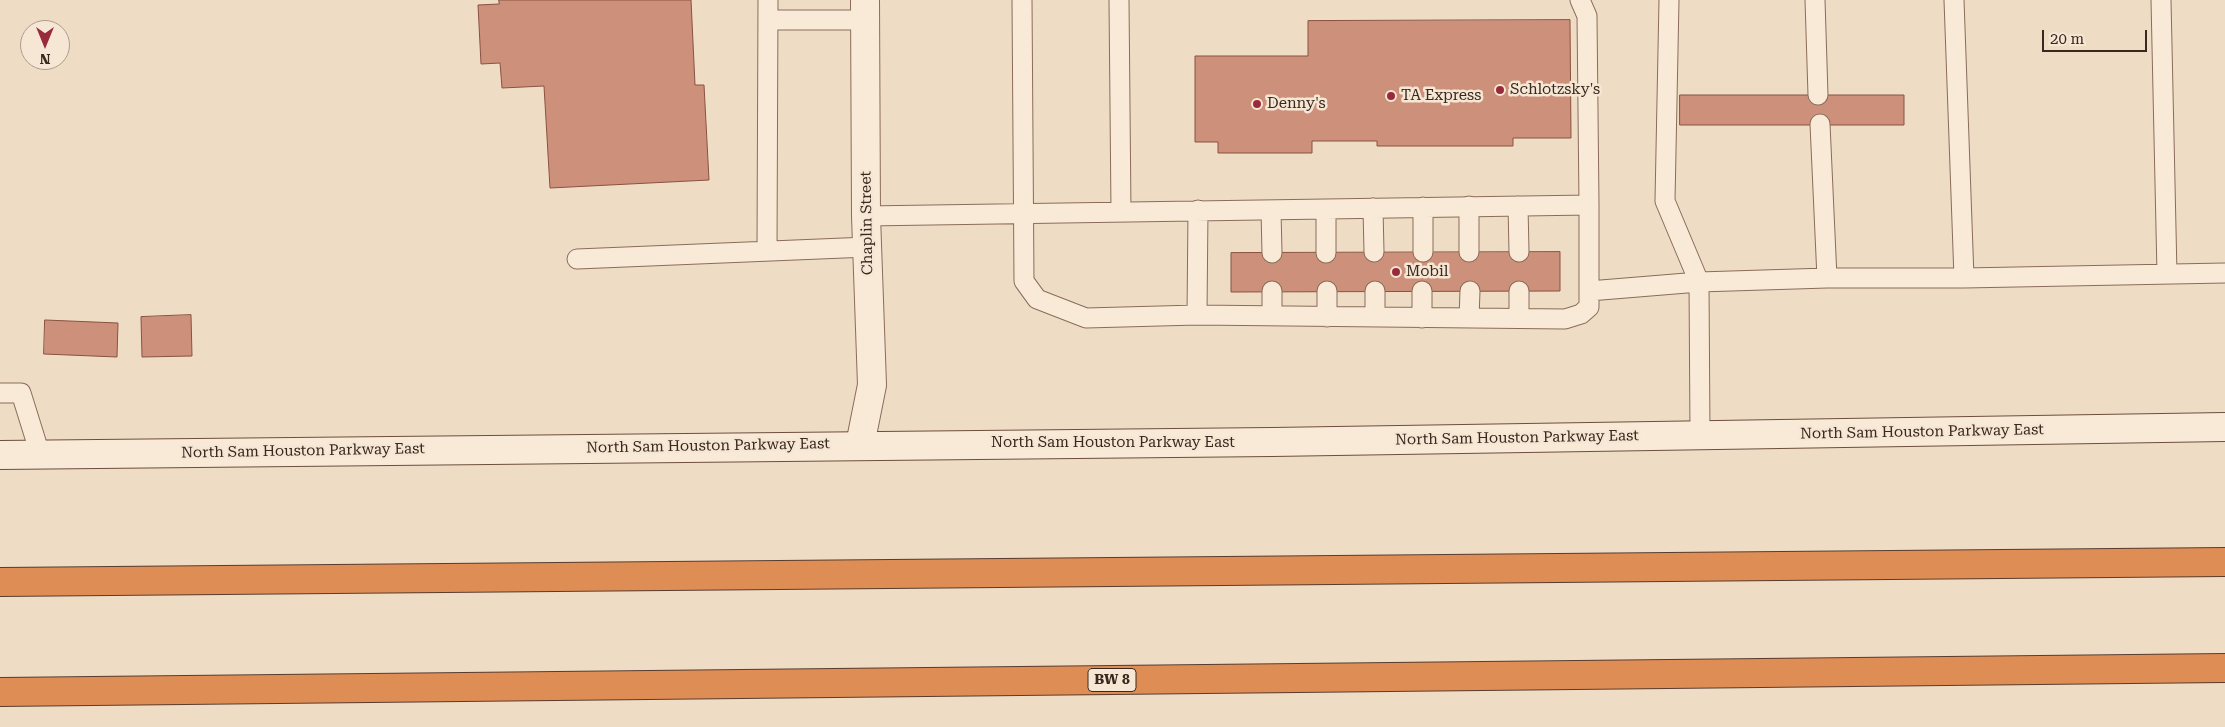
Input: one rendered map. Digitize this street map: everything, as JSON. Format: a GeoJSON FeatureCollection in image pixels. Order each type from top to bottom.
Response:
{"type":"FeatureCollection","features":[{"type":"Feature","properties":{"kind":"highway"},"geometry":{"type":"LineString","coordinates":[[0,582],[2225,562]]}},
{"type":"Feature","properties":{"kind":"highway","name":"BW 8"},"geometry":{"type":"LineString","coordinates":[[0,692],[2225,668]]}},
{"type":"Feature","properties":{"kind":"main road","name":"Chaplin Street"},"geometry":{"type":"LineString","coordinates":[[860,444],[872,385],[866,216],[865,10]]}},
{"type":"Feature","properties":{"kind":"main road","name":"North Sam Houston Parkway East"},"geometry":{"type":"LineString","coordinates":[[0,455],[860,444],[1262,442],[2225,427]]}},
{"type":"Feature","properties":{"kind":"lane"},"geometry":{"type":"LineString","coordinates":[[767,251],[768,0]]}},
{"type":"Feature","properties":{"kind":"lane"},"geometry":{"type":"LineString","coordinates":[[1022,0],[1024,281],[1037,299],[1086,318],[1197,315],[1565,319],[1581,314],[1589,307],[1587,16],[1580,0]]}},
{"type":"Feature","properties":{"kind":"lane"},"geometry":{"type":"LineString","coordinates":[[1119,0],[1121,212]]}},
{"type":"Feature","properties":{"kind":"lane"},"geometry":{"type":"LineString","coordinates":[[1669,0],[1665,201],[1699,282],[1700,435]]}},
{"type":"Feature","properties":{"kind":"lane"},"geometry":{"type":"LineString","coordinates":[[1815,0],[1818,95]]}},
{"type":"Feature","properties":{"kind":"lane"},"geometry":{"type":"LineString","coordinates":[[1954,0],[1964,278]]}},
{"type":"Feature","properties":{"kind":"lane"},"geometry":{"type":"LineString","coordinates":[[2161,0],[2166,274]]}},
{"type":"Feature","properties":{"kind":"lane"},"geometry":{"type":"LineString","coordinates":[[768,20],[865,10]]}},
{"type":"Feature","properties":{"kind":"lane"},"geometry":{"type":"LineString","coordinates":[[1820,124],[1828,278]]}},
{"type":"Feature","properties":{"kind":"lane"},"geometry":{"type":"LineString","coordinates":[[866,216],[1589,205]]}},
{"type":"Feature","properties":{"kind":"lane"},"geometry":{"type":"LineString","coordinates":[[1469,206],[1469,252]]}},
{"type":"Feature","properties":{"kind":"lane"},"geometry":{"type":"LineString","coordinates":[[1518,206],[1519,252]]}},
{"type":"Feature","properties":{"kind":"lane"},"geometry":{"type":"LineString","coordinates":[[1373,208],[1374,252]]}},
{"type":"Feature","properties":{"kind":"lane"},"geometry":{"type":"LineString","coordinates":[[1423,208],[1423,252]]}},
{"type":"Feature","properties":{"kind":"lane"},"geometry":{"type":"LineString","coordinates":[[1326,209],[1326,253]]}},
{"type":"Feature","properties":{"kind":"lane"},"geometry":{"type":"LineString","coordinates":[[1197,315],[1198,210]]}},
{"type":"Feature","properties":{"kind":"lane"},"geometry":{"type":"LineString","coordinates":[[1271,210],[1272,253]]}},
{"type":"Feature","properties":{"kind":"lane"},"geometry":{"type":"LineString","coordinates":[[576,259],[868,247]]}},
{"type":"Feature","properties":{"kind":"lane"},"geometry":{"type":"LineString","coordinates":[[1589,291],[1699,282],[1828,278],[1964,278],[2225,273]]}},
{"type":"Feature","properties":{"kind":"lane"},"geometry":{"type":"LineString","coordinates":[[1272,291],[1272,316]]}},
{"type":"Feature","properties":{"kind":"lane"},"geometry":{"type":"LineString","coordinates":[[1328,291],[1328,317]]}},
{"type":"Feature","properties":{"kind":"lane"},"geometry":{"type":"LineString","coordinates":[[1374,291],[1375,317]]}},
{"type":"Feature","properties":{"kind":"lane"},"geometry":{"type":"LineString","coordinates":[[1422,291],[1422,318]]}},
{"type":"Feature","properties":{"kind":"lane"},"geometry":{"type":"LineString","coordinates":[[1469,318],[1470,291]]}},
{"type":"Feature","properties":{"kind":"lane"},"geometry":{"type":"LineString","coordinates":[[1519,291],[1519,318]]}},
{"type":"Feature","properties":{"kind":"lane"},"geometry":{"type":"LineString","coordinates":[[0,393],[21,393],[40,454]]}},
{"type":"Feature","properties":{"kind":"building"},"geometry":{"type":"Polygon","coordinates":[[[499,0],[691,0],[695,85],[704,85],[709,180],[550,188],[544,86],[502,88],[500,63],[481,64],[478,5],[499,4],[499,0]]]}},
{"type":"Feature","properties":{"kind":"building"},"geometry":{"type":"Polygon","coordinates":[[[1570,20],[1571,138],[1513,138],[1513,146],[1377,146],[1377,141],[1312,141],[1312,153],[1218,153],[1218,142],[1195,142],[1195,56],[1308,56],[1308,21],[1570,20]]]}},
{"type":"Feature","properties":{"kind":"building"},"geometry":{"type":"Polygon","coordinates":[[[1680,95],[1904,95],[1904,125],[1680,125],[1680,95]]]}},
{"type":"Feature","properties":{"kind":"building","name":"Mobil"},"geometry":{"type":"Polygon","coordinates":[[[1560,252],[1560,291],[1231,292],[1231,253],[1560,252]]]}},
{"type":"Feature","properties":{"kind":"building"},"geometry":{"type":"Polygon","coordinates":[[[191,315],[192,356],[142,357],[141,317],[191,315]]]}},
{"type":"Feature","properties":{"kind":"building"},"geometry":{"type":"Polygon","coordinates":[[[45,320],[118,323],[117,357],[44,354],[45,320]]]}},
{"type":"Feature","properties":{"kind":"place","name":"Schlotzsky's"},"geometry":{"type":"Point","coordinates":[1500,90]}},
{"type":"Feature","properties":{"kind":"place","name":"TA Express"},"geometry":{"type":"Point","coordinates":[1391,96]}},
{"type":"Feature","properties":{"kind":"place","name":"Denny's"},"geometry":{"type":"Point","coordinates":[1257,104]}},
{"type":"Feature","properties":{"kind":"place","name":"Mobil"},"geometry":{"type":"Point","coordinates":[1396,272]}}]}
